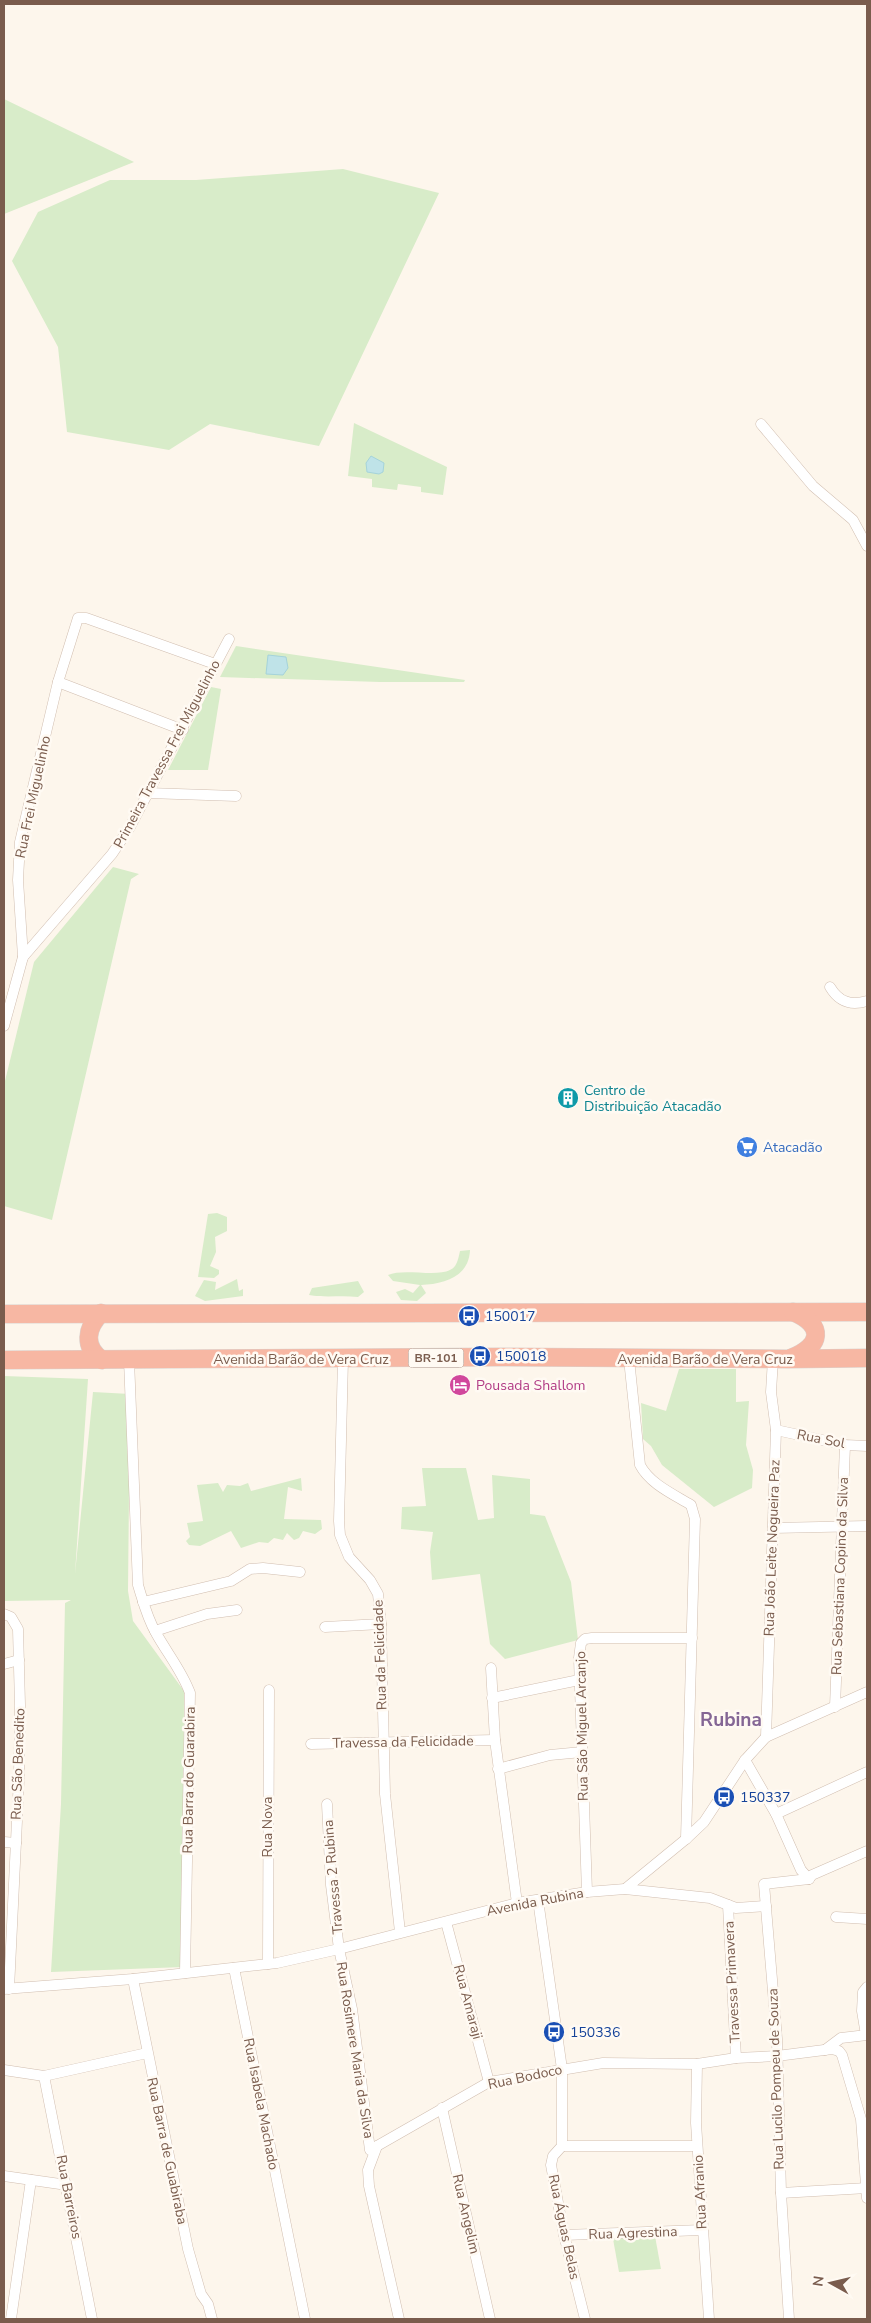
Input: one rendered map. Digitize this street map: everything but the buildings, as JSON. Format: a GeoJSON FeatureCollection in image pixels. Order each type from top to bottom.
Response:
{"type":"FeatureCollection","features":[{"type":"Feature","properties":{"kind":"highway"},"geometry":{"type":"LineString","coordinates":[[781,1359],[803,1354],[813,1345],[816,1333],[813,1323],[806,1317],[792,1311]]}},
{"type":"Feature","properties":{"kind":"highway"},"geometry":{"type":"LineString","coordinates":[[4,1314],[867,1312]]}},
{"type":"Feature","properties":{"kind":"highway"},"geometry":{"type":"LineString","coordinates":[[101,1313],[92,1324],[88,1335],[90,1347],[102,1360]]}},
{"type":"Feature","properties":{"kind":"highway","name":"Avenida Barão de Vera Cruz"},"geometry":{"type":"LineString","coordinates":[[4,1360],[500,1357],[867,1358]]}},
{"type":"Feature","properties":{"kind":"street"},"geometry":{"type":"LineString","coordinates":[[761,424],[813,486],[853,520],[867,546]]}},
{"type":"Feature","properties":{"kind":"street","name":"Rua Frei Miguelinho"},"geometry":{"type":"LineString","coordinates":[[4,1020],[22,957],[18,880],[20,842],[58,682],[78,618],[86,618],[215,664]]}},
{"type":"Feature","properties":{"kind":"street","name":"Primeira Travessa Frei Miguelinho"},"geometry":{"type":"LineString","coordinates":[[22,957],[112,854],[130,827],[229,639]]}},
{"type":"Feature","properties":{"kind":"street"},"geometry":{"type":"LineString","coordinates":[[58,682],[182,730]]}},
{"type":"Feature","properties":{"kind":"street"},"geometry":{"type":"LineString","coordinates":[[148,793],[236,796]]}},
{"type":"Feature","properties":{"kind":"street"},"geometry":{"type":"LineString","coordinates":[[830,987],[841,1000],[850,1004],[867,1001]]}},
{"type":"Feature","properties":{"kind":"street"},"geometry":{"type":"LineString","coordinates":[[629,1358],[640,1465],[644,1473],[656,1483],[691,1505],[694,1510],[686,1839]]}},
{"type":"Feature","properties":{"kind":"street","name":"Rua da Felicidade"},"geometry":{"type":"LineString","coordinates":[[342,1359],[340,1534],[349,1557],[376,1588],[381,1624],[382,1743],[385,1794],[400,1932]]}},
{"type":"Feature","properties":{"kind":"street","name":"Rua João Leite Nogueira Paz"},"geometry":{"type":"LineString","coordinates":[[766,1737],[776,1430],[771,1392],[781,1359]]}},
{"type":"Feature","properties":{"kind":"street","name":"Rua Barra do Guarabira"},"geometry":{"type":"LineString","coordinates":[[129,1360],[136,1570],[143,1602],[155,1631],[185,1680],[190,1693],[186,1972]]}},
{"type":"Feature","properties":{"kind":"street","name":"Rua Sol"},"geometry":{"type":"LineString","coordinates":[[776,1430],[846,1446],[867,1446]]}},
{"type":"Feature","properties":{"kind":"street","name":"Rua Sebastiana Copino da Silva"},"geometry":{"type":"LineString","coordinates":[[835,1707],[846,1446]]}},
{"type":"Feature","properties":{"kind":"street"},"geometry":{"type":"LineString","coordinates":[[773,1528],[867,1526]]}},
{"type":"Feature","properties":{"kind":"street"},"geometry":{"type":"LineString","coordinates":[[143,1602],[231,1581],[250,1569],[263,1568],[300,1572]]}},
{"type":"Feature","properties":{"kind":"street"},"geometry":{"type":"LineString","coordinates":[[155,1631],[207,1614],[237,1610]]}},
{"type":"Feature","properties":{"kind":"street","name":"Rua São Benedito"},"geometry":{"type":"LineString","coordinates":[[4,1614],[11,1617],[18,1629],[20,1660],[20,1778],[6,1989]]}},
{"type":"Feature","properties":{"kind":"street"},"geometry":{"type":"LineString","coordinates":[[325,1627],[381,1624]]}},
{"type":"Feature","properties":{"kind":"street","name":"Rua São Miguel Arcanjo"},"geometry":{"type":"LineString","coordinates":[[587,1892],[579,1649],[581,1643],[585,1639],[692,1638]]}},
{"type":"Feature","properties":{"kind":"street"},"geometry":{"type":"LineString","coordinates":[[4,1664],[20,1660]]}},
{"type":"Feature","properties":{"kind":"street"},"geometry":{"type":"LineString","coordinates":[[490,1668],[498,1769],[517,1904]]}},
{"type":"Feature","properties":{"kind":"street"},"geometry":{"type":"LineString","coordinates":[[492,1698],[580,1680]]}},
{"type":"Feature","properties":{"kind":"street","name":"Rua Nova"},"geometry":{"type":"LineString","coordinates":[[268,1690],[268,1964]]}},
{"type":"Feature","properties":{"kind":"street"},"geometry":{"type":"LineString","coordinates":[[625,1888],[686,1839],[704,1822],[745,1760],[766,1737],[867,1692]]}},
{"type":"Feature","properties":{"kind":"street","name":"Travessa da Felicidade"},"geometry":{"type":"LineString","coordinates":[[311,1744],[495,1740]]}},
{"type":"Feature","properties":{"kind":"street"},"geometry":{"type":"LineString","coordinates":[[498,1769],[550,1755],[582,1752]]}},
{"type":"Feature","properties":{"kind":"street"},"geometry":{"type":"LineString","coordinates":[[745,1760],[776,1814],[801,1870],[809,1880],[812,1875],[867,1851]]}},
{"type":"Feature","properties":{"kind":"street"},"geometry":{"type":"LineString","coordinates":[[776,1814],[867,1772]]}},
{"type":"Feature","properties":{"kind":"street","name":"Travessa 2 Rubina"},"geometry":{"type":"LineString","coordinates":[[327,1804],[328,1848],[339,1949]]}},
{"type":"Feature","properties":{"kind":"street"},"geometry":{"type":"LineString","coordinates":[[4,1842],[16,1843]]}},
{"type":"Feature","properties":{"kind":"street","name":"Rua Lucilo Pompeu de Souza"},"geometry":{"type":"LineString","coordinates":[[789,2319],[781,2193],[777,2056],[764,1884],[809,1880]]}},
{"type":"Feature","properties":{"kind":"street","name":"Avenida Rubina"},"geometry":{"type":"LineString","coordinates":[[6,1989],[133,1979],[268,1964],[339,1949],[400,1932],[517,1904],[587,1892],[625,1888],[710,1898],[736,1908],[766,1906]]}},
{"type":"Feature","properties":{"kind":"street","name":"Rua Águas Belas"},"geometry":{"type":"LineString","coordinates":[[538,1900],[562,2069],[562,2146],[553,2156],[551,2165],[564,2235],[585,2319]]}},
{"type":"Feature","properties":{"kind":"street","name":"Travessa Primavera"},"geometry":{"type":"LineString","coordinates":[[728,1905],[736,2058]]}},
{"type":"Feature","properties":{"kind":"street"},"geometry":{"type":"LineString","coordinates":[[836,1917],[867,1919]]}},
{"type":"Feature","properties":{"kind":"street","name":"Rua Amaraji"},"geometry":{"type":"LineString","coordinates":[[446,1922],[489,2082]]}},
{"type":"Feature","properties":{"kind":"street","name":"Rua Rosimere Maria da Silva"},"geometry":{"type":"LineString","coordinates":[[339,1949],[352,2009],[373,2148]]}},
{"type":"Feature","properties":{"kind":"street","name":"Rua Isabela Machado"},"geometry":{"type":"LineString","coordinates":[[234,1968],[305,2319]]}},
{"type":"Feature","properties":{"kind":"street","name":"Rua Barra de Guabiraba"},"geometry":{"type":"LineString","coordinates":[[133,1979],[188,2249],[201,2294],[208,2304],[212,2319]]}},
{"type":"Feature","properties":{"kind":"street"},"geometry":{"type":"LineString","coordinates":[[824,2050],[841,2038],[867,2035],[862,2011],[863,1992],[867,1987]]}},
{"type":"Feature","properties":{"kind":"street"},"geometry":{"type":"LineString","coordinates":[[781,2193],[867,2192],[860,2119],[842,2054],[835,2050],[824,2050]]}},
{"type":"Feature","properties":{"kind":"street","name":"Rua Bodoco"},"geometry":{"type":"LineString","coordinates":[[373,2148],[489,2082],[603,2063],[697,2064],[736,2058],[777,2056],[824,2050]]}},
{"type":"Feature","properties":{"kind":"street"},"geometry":{"type":"LineString","coordinates":[[4,2070],[44,2076],[147,2053]]}},
{"type":"Feature","properties":{"kind":"street","name":"Rua Afranio"},"geometry":{"type":"LineString","coordinates":[[697,2064],[697,2146],[709,2319]]}},
{"type":"Feature","properties":{"kind":"street","name":"Rua Barreiros"},"geometry":{"type":"LineString","coordinates":[[44,2076],[92,2319]]}},
{"type":"Feature","properties":{"kind":"street","name":"Rua Angelim"},"geometry":{"type":"LineString","coordinates":[[442,2108],[490,2319]]}},
{"type":"Feature","properties":{"kind":"street"},"geometry":{"type":"LineString","coordinates":[[562,2146],[697,2146]]}},
{"type":"Feature","properties":{"kind":"street"},"geometry":{"type":"LineString","coordinates":[[373,2148],[368,2170],[369,2186],[399,2319]]}},
{"type":"Feature","properties":{"kind":"street"},"geometry":{"type":"LineString","coordinates":[[4,2176],[67,2185]]}},
{"type":"Feature","properties":{"kind":"street"},"geometry":{"type":"LineString","coordinates":[[12,2319],[31,2180]]}},
{"type":"Feature","properties":{"kind":"street","name":"Rua Agrestina"},"geometry":{"type":"LineString","coordinates":[[564,2235],[702,2230]]}},
{"type":"Feature","properties":{"kind":"green space"},"geometry":{"type":"Polygon","coordinates":[[[4,99],[134,162],[4,214],[4,99]]]}},
{"type":"Feature","properties":{"kind":"green space"},"geometry":{"type":"Polygon","coordinates":[[[343,169],[439,193],[319,446],[210,424],[169,450],[67,432],[58,347],[12,261],[38,212],[110,180],[196,180],[343,169]]]}},
{"type":"Feature","properties":{"kind":"green space"},"geometry":{"type":"Polygon","coordinates":[[[354,423],[447,467],[443,495],[421,492],[421,487],[398,484],[397,490],[372,487],[372,479],[348,476],[354,423]]]}},
{"type":"Feature","properties":{"kind":"green space"},"geometry":{"type":"Polygon","coordinates":[[[236,646],[465,680],[464,682],[380,682],[220,677],[236,646]]]}},
{"type":"Feature","properties":{"kind":"green space"},"geometry":{"type":"Polygon","coordinates":[[[211,687],[221,689],[208,770],[168,770],[211,687]]]}},
{"type":"Feature","properties":{"kind":"green space"},"geometry":{"type":"Polygon","coordinates":[[[113,867],[139,874],[131,879],[52,1220],[4,1206],[4,1085],[34,962],[113,867]]]}},
{"type":"Feature","properties":{"kind":"green space"},"geometry":{"type":"Polygon","coordinates":[[[217,1213],[227,1217],[227,1231],[215,1237],[216,1252],[210,1266],[219,1270],[219,1274],[214,1278],[198,1277],[208,1214],[217,1213]]]}},
{"type":"Feature","properties":{"kind":"green space"},"geometry":{"type":"Polygon","coordinates":[[[470,1250],[469,1259],[460,1273],[446,1281],[421,1285],[426,1293],[417,1301],[401,1300],[396,1292],[405,1289],[413,1293],[420,1285],[393,1281],[388,1275],[404,1272],[434,1273],[450,1270],[455,1266],[460,1251],[470,1250]]]}},
{"type":"Feature","properties":{"kind":"green space"},"geometry":{"type":"Polygon","coordinates":[[[237,1279],[239,1291],[243,1289],[243,1296],[205,1301],[195,1296],[204,1280],[216,1282],[215,1290],[237,1279]]]}},
{"type":"Feature","properties":{"kind":"green space"},"geometry":{"type":"Polygon","coordinates":[[[358,1281],[364,1292],[358,1297],[309,1295],[312,1288],[358,1281]]]}},
{"type":"Feature","properties":{"kind":"green space"},"geometry":{"type":"Polygon","coordinates":[[[679,1369],[736,1369],[736,1402],[749,1401],[746,1445],[753,1470],[752,1488],[714,1507],[662,1465],[651,1446],[643,1439],[641,1403],[666,1411],[679,1369]]]}},
{"type":"Feature","properties":{"kind":"green space"},"geometry":{"type":"Polygon","coordinates":[[[4,1376],[88,1379],[75,1574],[93,1392],[130,1394],[128,1591],[133,1621],[184,1691],[183,1967],[51,1972],[61,1804],[65,1603],[71,1600],[4,1601],[4,1376]]]}},
{"type":"Feature","properties":{"kind":"green space"},"geometry":{"type":"Polygon","coordinates":[[[422,1468],[466,1468],[478,1520],[494,1518],[492,1475],[530,1479],[530,1514],[545,1516],[571,1582],[578,1640],[505,1659],[490,1644],[480,1574],[432,1580],[430,1552],[433,1532],[401,1529],[402,1507],[426,1506],[422,1468]]]}},
{"type":"Feature","properties":{"kind":"green space"},"geometry":{"type":"Polygon","coordinates":[[[301,1478],[302,1491],[288,1487],[284,1519],[321,1520],[322,1529],[315,1534],[303,1531],[299,1538],[294,1540],[287,1533],[283,1540],[274,1538],[268,1543],[259,1542],[241,1548],[231,1531],[200,1546],[189,1545],[186,1541],[190,1537],[187,1523],[203,1521],[197,1485],[218,1483],[223,1492],[227,1485],[240,1486],[248,1483],[251,1491],[301,1478]]]}},
{"type":"Feature","properties":{"kind":"green space"},"geometry":{"type":"Polygon","coordinates":[[[655,2236],[661,2269],[619,2272],[613,2239],[655,2236]]]}},
{"type":"Feature","properties":{"kind":"water"},"geometry":{"type":"Polygon","coordinates":[[[371,456],[384,463],[383,472],[379,474],[367,472],[366,463],[371,456]]]}},
{"type":"Feature","properties":{"kind":"water"},"geometry":{"type":"Polygon","coordinates":[[[268,655],[286,657],[288,668],[283,675],[266,674],[268,655]]]}},
{"type":"Feature","properties":{"kind":"place","name":"Centro de Distribuição Atacadão"},"geometry":{"type":"Point","coordinates":[568,1098]}},
{"type":"Feature","properties":{"kind":"place","name":"Atacadão"},"geometry":{"type":"Point","coordinates":[747,1147]}},
{"type":"Feature","properties":{"kind":"place","name":"150017"},"geometry":{"type":"Point","coordinates":[469,1316]}},
{"type":"Feature","properties":{"kind":"place","name":"150018"},"geometry":{"type":"Point","coordinates":[480,1356]}},
{"type":"Feature","properties":{"kind":"place","name":"Pousada Shallom"},"geometry":{"type":"Point","coordinates":[460,1385]}},
{"type":"Feature","properties":{"kind":"place","name":"150337"},"geometry":{"type":"Point","coordinates":[724,1797]}},
{"type":"Feature","properties":{"kind":"place","name":"150336"},"geometry":{"type":"Point","coordinates":[554,2032]}},
{"type":"Feature","properties":{"kind":"district","name":"Rubina"},"geometry":{"type":"Point","coordinates":[731,1720]}}]}
